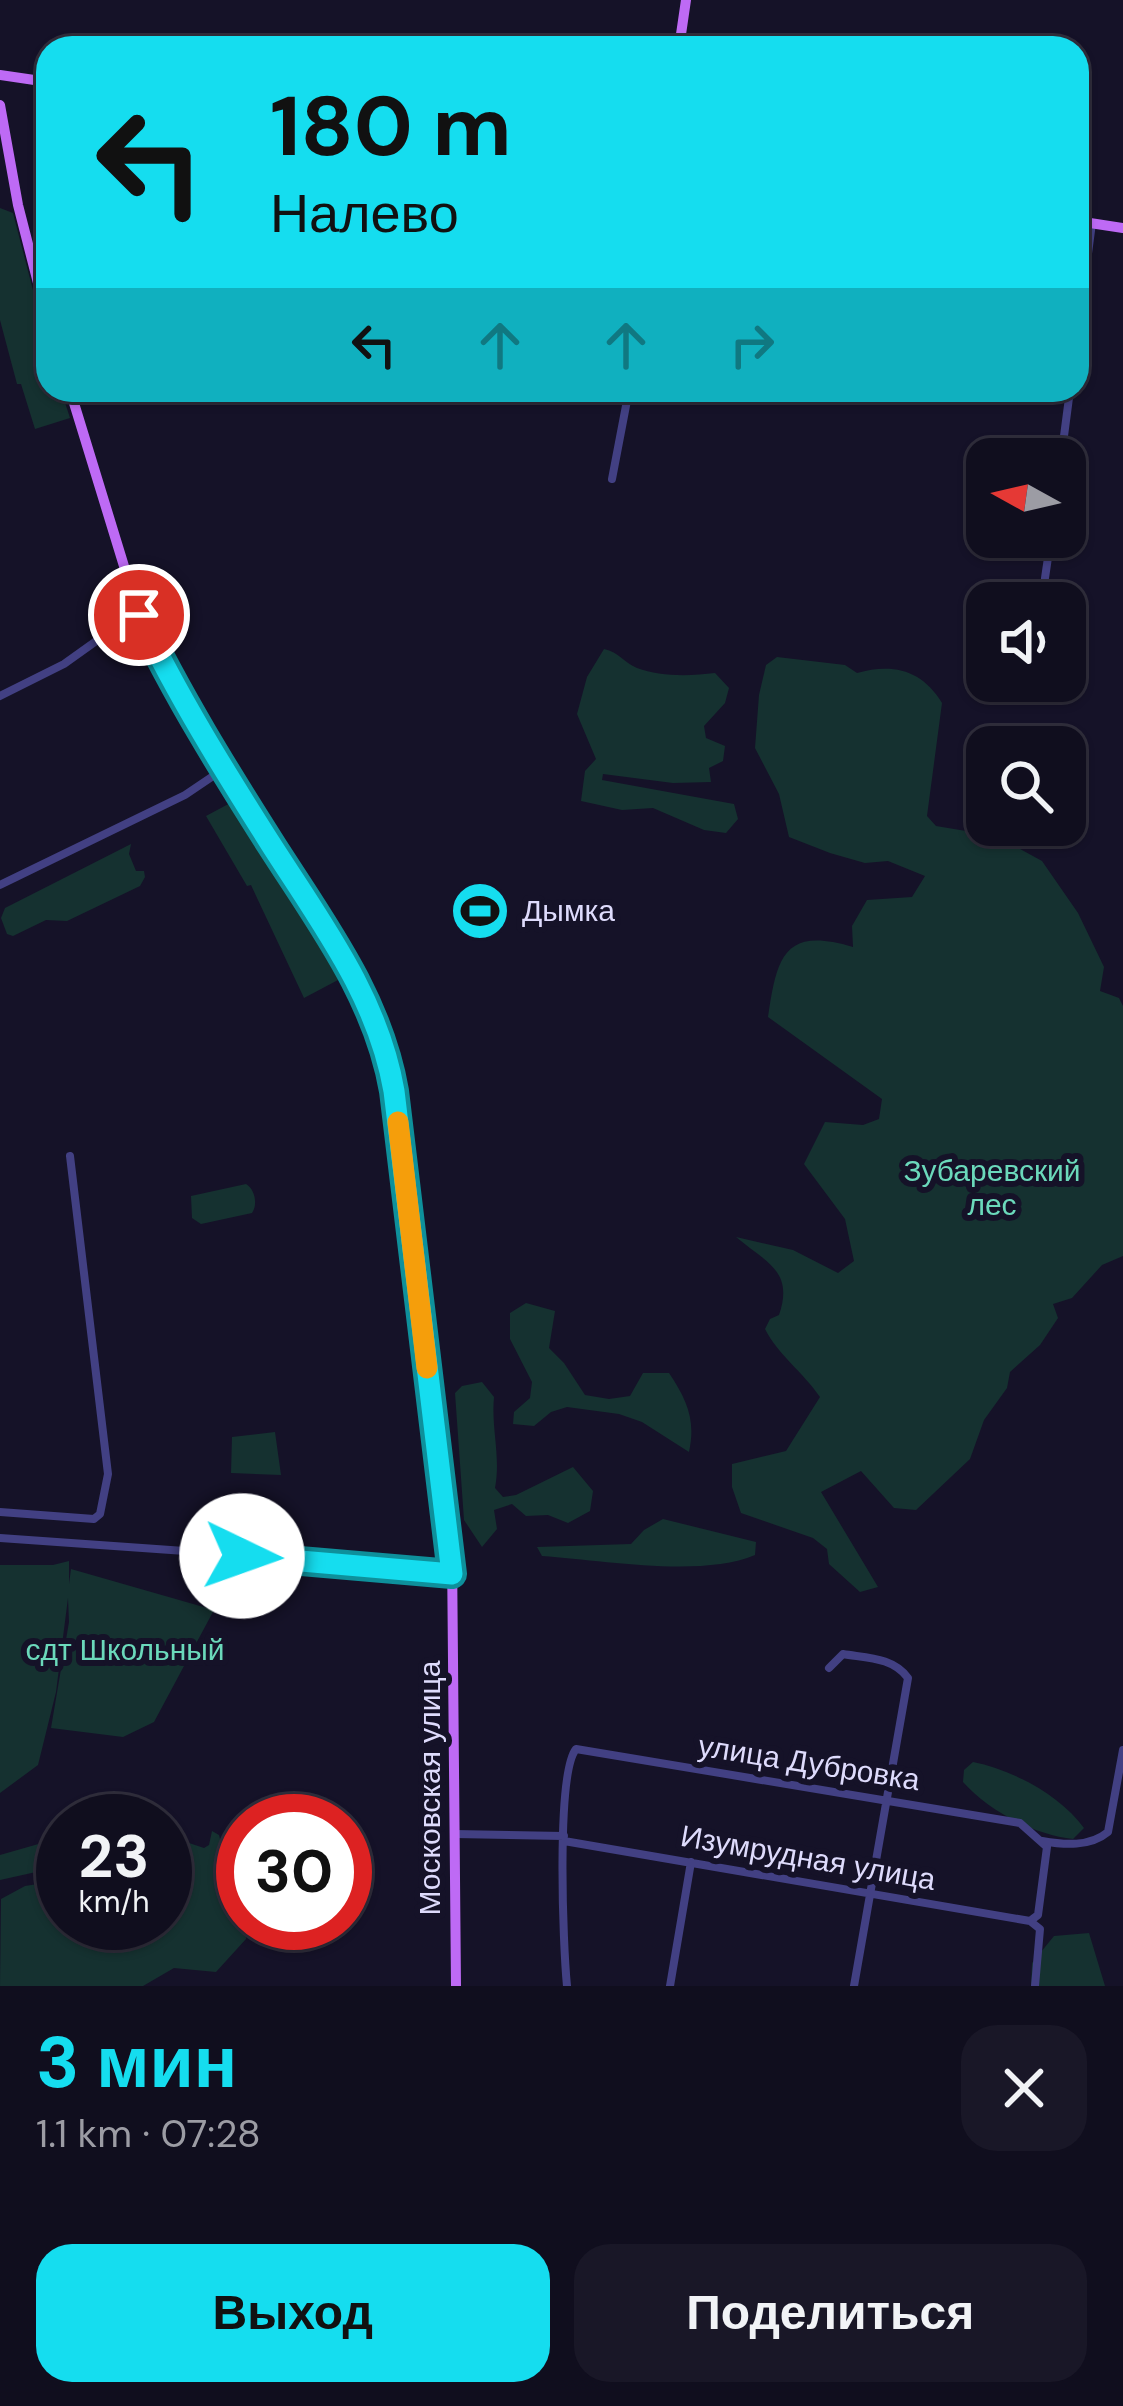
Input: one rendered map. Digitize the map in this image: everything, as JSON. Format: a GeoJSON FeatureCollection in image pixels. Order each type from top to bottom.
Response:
{"type":"FeatureCollection","features":[{"type":"Feature","properties":{"kind":"main road"},"geometry":{"type":"LineString","coordinates":[[681,36],[686,0]]}},
{"type":"Feature","properties":{"kind":"main road"},"geometry":{"type":"LineString","coordinates":[[0,75],[36,80]]}},
{"type":"Feature","properties":{"kind":"main road"},"geometry":{"type":"LineString","coordinates":[[0,105],[36,277]]}},
{"type":"Feature","properties":{"kind":"main road"},"geometry":{"type":"LineString","coordinates":[[1089,223],[1123,227]]}},
{"type":"Feature","properties":{"kind":"main road"},"geometry":{"type":"LineString","coordinates":[[74,402],[139,615],[225,768]]}},
{"type":"Feature","properties":{"kind":"main road","name":"Московская улица"},"geometry":{"type":"LineString","coordinates":[[225,768],[369,1003],[383,1038],[394,1091],[452,1574],[456,1986]]}},
{"type":"Feature","properties":{"kind":"street"},"geometry":{"type":"LineString","coordinates":[[1089,246],[1092,223]]}},
{"type":"Feature","properties":{"kind":"street"},"geometry":{"type":"LineString","coordinates":[[612,479],[627,402]]}},
{"type":"Feature","properties":{"kind":"street"},"geometry":{"type":"LineString","coordinates":[[1064,438],[1068,402]]}},
{"type":"Feature","properties":{"kind":"street"},"geometry":{"type":"LineString","coordinates":[[1045,578],[1048,558]]}},
{"type":"Feature","properties":{"kind":"street"},"geometry":{"type":"LineString","coordinates":[[0,695],[64,664],[139,615]]}},
{"type":"Feature","properties":{"kind":"street"},"geometry":{"type":"LineString","coordinates":[[0,885],[185,795],[225,768]]}},
{"type":"Feature","properties":{"kind":"street"},"geometry":{"type":"LineString","coordinates":[[0,1512],[94,1519],[100,1514],[109,1474],[70,1156]]}},
{"type":"Feature","properties":{"kind":"street"},"geometry":{"type":"LineString","coordinates":[[0,1538],[452,1574]]}},
{"type":"Feature","properties":{"kind":"street"},"geometry":{"type":"LineString","coordinates":[[829,1668],[843,1654],[884,1660],[901,1668],[908,1678],[854,1986]]}},
{"type":"Feature","properties":{"kind":"street","name":"улица Дубровка"},"geometry":{"type":"LineString","coordinates":[[564,1838],[568,1759],[576,1749],[1020,1822],[1040,1840],[1082,1844],[1108,1832],[1123,1750]]}},
{"type":"Feature","properties":{"kind":"street","name":"Изумрудная улица"},"geometry":{"type":"LineString","coordinates":[[454,1834],[564,1838],[1030,1921],[1040,1929],[1035,1986]]}},
{"type":"Feature","properties":{"kind":"street"},"geometry":{"type":"LineString","coordinates":[[564,1838],[567,1986]]}},
{"type":"Feature","properties":{"kind":"street"},"geometry":{"type":"LineString","coordinates":[[1030,1921],[1039,1916],[1048,1847],[1040,1840]]}},
{"type":"Feature","properties":{"kind":"street"},"geometry":{"type":"LineString","coordinates":[[670,1986],[691,1862]]}},
{"type":"Feature","properties":{"kind":"green space"},"geometry":{"type":"Polygon","coordinates":[[[0,208],[13,213],[36,302],[36,402],[65,402],[70,418],[35,429],[0,320],[0,208]]]}},
{"type":"Feature","properties":{"kind":"green space"},"geometry":{"type":"Polygon","coordinates":[[[604,649],[656,673],[715,673],[729,688],[725,703],[704,726],[706,738],[725,746],[723,761],[709,768],[711,782],[673,783],[603,774],[602,780],[734,804],[738,819],[726,833],[704,830],[653,808],[622,810],[581,801],[585,771],[596,759],[577,714],[587,677],[604,649]]]}},
{"type":"Feature","properties":{"kind":"green space","name":"Зубаревский лес"},"geometry":{"type":"Polygon","coordinates":[[[777,657],[845,665],[857,673],[894,669],[925,683],[942,703],[927,816],[936,826],[966,831],[966,846],[1014,846],[1042,861],[1078,913],[1104,967],[1100,991],[1119,998],[1123,1006],[1123,1256],[1102,1265],[1072,1298],[1053,1304],[1058,1318],[1040,1345],[1010,1372],[1007,1388],[984,1420],[970,1459],[916,1510],[894,1508],[861,1471],[821,1492],[878,1587],[860,1592],[829,1564],[827,1549],[813,1538],[741,1513],[732,1487],[732,1464],[786,1451],[820,1397],[765,1329],[779,1315],[780,1278],[736,1237],[793,1250],[838,1273],[854,1261],[845,1219],[804,1164],[825,1122],[863,1125],[879,1119],[882,1099],[768,1017],[771,996],[780,963],[798,944],[830,942],[853,947],[852,926],[867,900],[912,897],[925,876],[888,861],[865,863],[789,837],[779,794],[755,748],[766,665],[777,657]]]}},
{"type":"Feature","properties":{"kind":"green space"},"geometry":{"type":"Polygon","coordinates":[[[234,801],[342,970],[338,980],[304,998],[251,885],[247,886],[206,816],[234,801]]]}},
{"type":"Feature","properties":{"kind":"green space"},"geometry":{"type":"Polygon","coordinates":[[[131,844],[129,854],[136,871],[144,871],[140,886],[67,921],[46,920],[13,936],[7,934],[1,918],[5,908],[131,844]]]}},
{"type":"Feature","properties":{"kind":"green space"},"geometry":{"type":"Polygon","coordinates":[[[246,1184],[255,1197],[252,1213],[201,1224],[192,1218],[191,1196],[246,1184]]]}},
{"type":"Feature","properties":{"kind":"green space"},"geometry":{"type":"Polygon","coordinates":[[[526,1303],[555,1311],[549,1348],[585,1395],[630,1396],[643,1373],[669,1373],[688,1411],[689,1452],[642,1422],[619,1414],[567,1407],[551,1412],[534,1426],[513,1424],[514,1412],[530,1398],[532,1382],[510,1339],[510,1313],[526,1303]]]}},
{"type":"Feature","properties":{"kind":"green space"},"geometry":{"type":"Polygon","coordinates":[[[482,1382],[494,1397],[495,1488],[503,1497],[516,1495],[573,1467],[593,1491],[590,1511],[568,1523],[548,1515],[526,1516],[512,1504],[494,1510],[497,1529],[482,1547],[464,1520],[455,1393],[462,1386],[482,1382]]]}},
{"type":"Feature","properties":{"kind":"green space"},"geometry":{"type":"Polygon","coordinates":[[[275,1432],[281,1475],[231,1473],[232,1437],[275,1432]]]}},
{"type":"Feature","properties":{"kind":"green space"},"geometry":{"type":"Polygon","coordinates":[[[663,1519],[756,1542],[755,1555],[707,1565],[651,1566],[542,1556],[537,1547],[631,1544],[663,1519]]]}},
{"type":"Feature","properties":{"kind":"green space","name":"сдт Школьный"},"geometry":{"type":"Polygon","coordinates":[[[69,1561],[69,1584],[71,1569],[214,1610],[154,1722],[123,1737],[51,1728],[69,1622],[68,1598],[56,1692],[38,1765],[0,1793],[0,1565],[69,1561]]]}},
{"type":"Feature","properties":{"kind":"green space"},"geometry":{"type":"Polygon","coordinates":[[[973,1762],[1034,1786],[1084,1828],[1073,1839],[1058,1837],[999,1812],[963,1782],[964,1770],[973,1762]]]}},
{"type":"Feature","properties":{"kind":"green space"},"geometry":{"type":"Polygon","coordinates":[[[212,1831],[216,1833],[216,1950],[236,1950],[216,1972],[174,1968],[143,1986],[0,1986],[1,1899],[25,1886],[36,1884],[36,1950],[192,1950],[192,1844],[209,1845],[212,1831]]]}},
{"type":"Feature","properties":{"kind":"green space"},"geometry":{"type":"Polygon","coordinates":[[[36,1845],[36,1872],[0,1880],[0,1855],[36,1845]]]}},
{"type":"Feature","properties":{"kind":"green space"},"geometry":{"type":"Polygon","coordinates":[[[1089,1933],[1105,1986],[1031,1986],[1032,1963],[1054,1936],[1089,1933]]]}},
{"type":"Feature","properties":{"kind":"slow traffic"},"geometry":{"type":"LineString","coordinates":[[398,1122],[427,1368]]}},
{"type":"Feature","properties":{"kind":"place","name":"Дымка"},"geometry":{"type":"Point","coordinates":[480,911]}},
{"type":"Feature","properties":{"kind":"route"},"geometry":{"type":"LineString","coordinates":[[139,615],[200,728],[359,986],[383,1038],[394,1091],[452,1574],[242,1556]]}}]}
